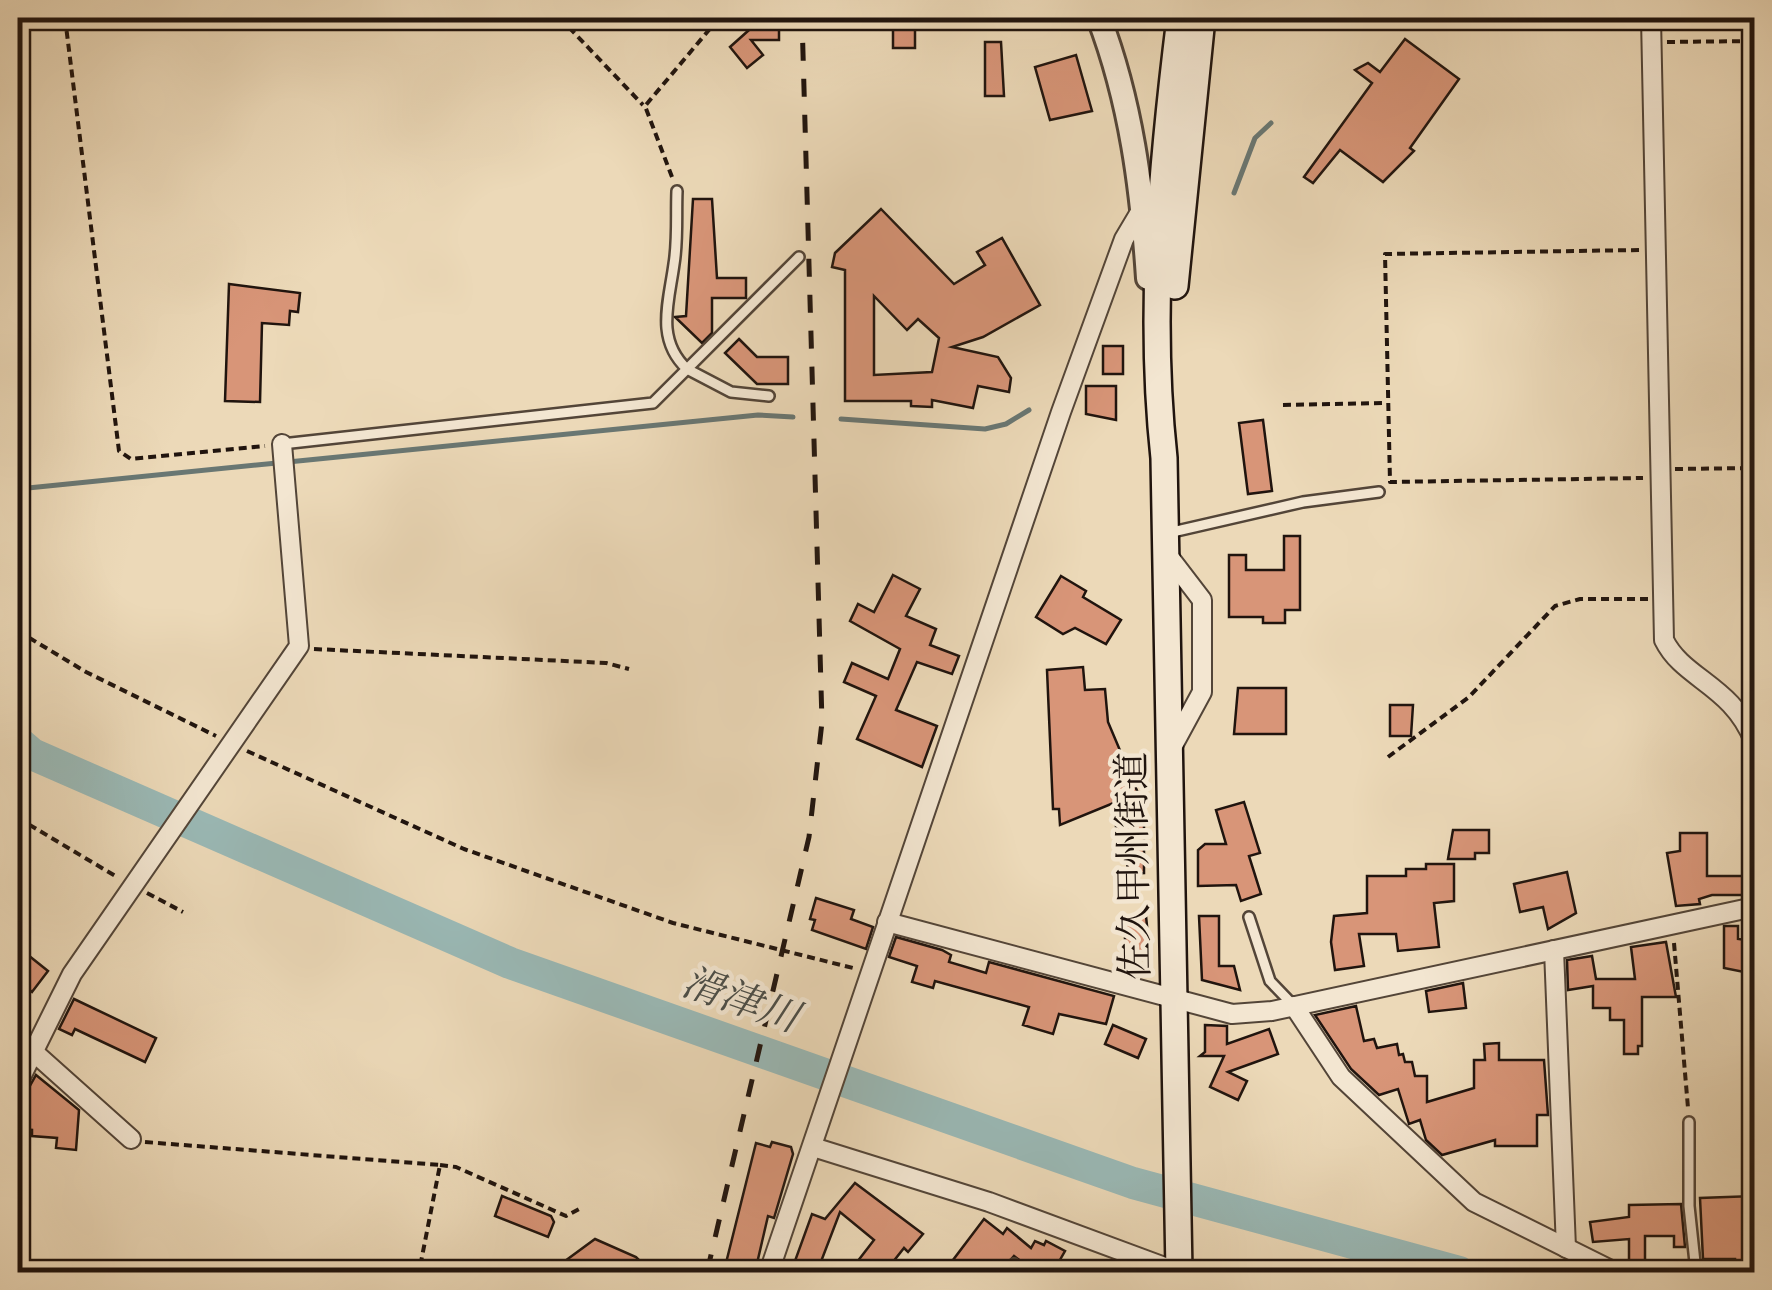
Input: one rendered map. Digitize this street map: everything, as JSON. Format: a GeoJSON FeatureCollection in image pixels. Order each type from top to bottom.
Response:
{"type":"FeatureCollection","features":[{"type":"Feature","properties":{"kind":"main road","name":"佐久甲州街道"},"geometry":{"type":"LineString","coordinates":[[1164,458],[1155,380],[1162,183],[1180,18]]}},
{"type":"Feature","properties":{"kind":"main road","name":"佐久甲州街道"},"geometry":{"type":"LineString","coordinates":[[1179,1270],[1164,458],[1178,246],[1202,18]]}},
{"type":"Feature","properties":{"kind":"street"},"geometry":{"type":"LineString","coordinates":[[1099,18],[1120,78],[1150,141],[1178,246]]}},
{"type":"Feature","properties":{"kind":"street"},"geometry":{"type":"LineString","coordinates":[[1652,18],[1654,250],[1663,599],[1668,649],[1738,708],[1754,741]]}},
{"type":"Feature","properties":{"kind":"street"},"geometry":{"type":"LineString","coordinates":[[1120,78],[1143,206],[1155,380]]}},
{"type":"Feature","properties":{"kind":"street"},"geometry":{"type":"LineString","coordinates":[[769,1272],[1094,319],[1124,239],[1143,206]]}},
{"type":"Feature","properties":{"kind":"street"},"geometry":{"type":"LineString","coordinates":[[18,1083],[63,990],[132,881],[299,646],[282,449]]}},
{"type":"Feature","properties":{"kind":"street"},"geometry":{"type":"LineString","coordinates":[[1165,543],[1202,600],[1202,692],[1168,753]]}},
{"type":"Feature","properties":{"kind":"street"},"geometry":{"type":"LineString","coordinates":[[887,922],[1232,1014],[1294,1006],[1754,908]]}},
{"type":"Feature","properties":{"kind":"street"},"geometry":{"type":"LineString","coordinates":[[1554,950],[1566,1248]]}},
{"type":"Feature","properties":{"kind":"street"},"geometry":{"type":"LineString","coordinates":[[1294,1006],[1340,1077],[1474,1202],[1615,1272]]}},
{"type":"Feature","properties":{"kind":"street"},"geometry":{"type":"LineString","coordinates":[[18,1038],[131,1139]]}},
{"type":"Feature","properties":{"kind":"street"},"geometry":{"type":"LineString","coordinates":[[815,1142],[1179,1270]]}},
{"type":"Feature","properties":{"kind":"lane"},"geometry":{"type":"LineString","coordinates":[[677,191],[675,261],[665,311],[671,346],[687,369],[730,392],[769,396]]}},
{"type":"Feature","properties":{"kind":"lane"},"geometry":{"type":"LineString","coordinates":[[282,449],[653,403],[799,257]]}},
{"type":"Feature","properties":{"kind":"lane"},"geometry":{"type":"LineString","coordinates":[[1165,543],[1302,502],[1379,492]]}},
{"type":"Feature","properties":{"kind":"lane"},"geometry":{"type":"LineString","coordinates":[[1249,917],[1270,981],[1294,1006]]}},
{"type":"Feature","properties":{"kind":"lane"},"geometry":{"type":"LineString","coordinates":[[1689,1122],[1689,1206],[1696,1272]]}},
{"type":"Feature","properties":{"kind":"path"},"geometry":{"type":"LineString","coordinates":[[65,18],[119,451],[131,458],[282,449]]}},
{"type":"Feature","properties":{"kind":"path"},"geometry":{"type":"LineString","coordinates":[[560,18],[645,106],[677,191]]}},
{"type":"Feature","properties":{"kind":"path"},"geometry":{"type":"LineString","coordinates":[[645,106],[719,18]]}},
{"type":"Feature","properties":{"kind":"path"},"geometry":{"type":"LineString","coordinates":[[1652,42],[1754,40]]}},
{"type":"Feature","properties":{"kind":"path"},"geometry":{"type":"LineString","coordinates":[[1654,250],[1384,254],[1390,482],[1754,468]]}},
{"type":"Feature","properties":{"kind":"path"},"geometry":{"type":"LineString","coordinates":[[1283,405],[1387,402]]}},
{"type":"Feature","properties":{"kind":"path"},"geometry":{"type":"LineString","coordinates":[[1388,756],[1469,697],[1555,606],[1580,599],[1663,599]]}},
{"type":"Feature","properties":{"kind":"path"},"geometry":{"type":"LineString","coordinates":[[18,630],[86,672],[228,744],[482,855],[673,924],[870,976]]}},
{"type":"Feature","properties":{"kind":"path"},"geometry":{"type":"LineString","coordinates":[[299,646],[606,662],[629,669]]}},
{"type":"Feature","properties":{"kind":"path"},"geometry":{"type":"LineString","coordinates":[[18,818],[182,912]]}},
{"type":"Feature","properties":{"kind":"path"},"geometry":{"type":"LineString","coordinates":[[1672,926],[1689,1122]]}},
{"type":"Feature","properties":{"kind":"path"},"geometry":{"type":"LineString","coordinates":[[131,1139],[456,1167],[566,1216],[579,1209]]}},
{"type":"Feature","properties":{"kind":"path"},"geometry":{"type":"LineString","coordinates":[[419,1272],[440,1165]]}},
{"type":"Feature","properties":{"kind":"building"},"geometry":{"type":"Polygon","coordinates":[[[739,18],[779,18],[779,40],[751,40],[763,55],[747,68],[730,47],[749,30],[739,18]]]}},
{"type":"Feature","properties":{"kind":"building"},"geometry":{"type":"Polygon","coordinates":[[[893,18],[915,18],[915,48],[893,48],[893,18]]]}},
{"type":"Feature","properties":{"kind":"building"},"geometry":{"type":"Polygon","coordinates":[[[1405,39],[1459,79],[1410,148],[1414,151],[1383,182],[1340,150],[1313,183],[1304,177],[1372,83],[1355,70],[1368,63],[1380,72],[1405,39]]]}},
{"type":"Feature","properties":{"kind":"building"},"geometry":{"type":"Polygon","coordinates":[[[985,42],[1001,42],[1004,96],[985,96],[985,42]]]}},
{"type":"Feature","properties":{"kind":"building"},"geometry":{"type":"Polygon","coordinates":[[[1076,55],[1092,111],[1050,120],[1035,67],[1076,55]]]}},
{"type":"Feature","properties":{"kind":"building"},"geometry":{"type":"Polygon","coordinates":[[[693,199],[712,199],[717,278],[746,278],[746,298],[712,298],[712,333],[702,343],[675,317],[686,316],[693,199]]]}},
{"type":"Feature","properties":{"kind":"building"},"geometry":{"type":"Polygon","coordinates":[[[881,209],[954,284],[985,265],[977,252],[1002,238],[1040,305],[983,337],[952,347],[998,357],[1011,378],[1009,392],[978,386],[973,408],[932,400],[932,407],[911,406],[911,401],[845,401],[845,270],[832,267],[835,253],[881,209]],[[874,296],[874,375],[932,372],[939,338],[918,319],[907,330],[874,296]]]}},
{"type":"Feature","properties":{"kind":"building"},"geometry":{"type":"Polygon","coordinates":[[[229,284],[300,293],[298,312],[290,311],[289,325],[262,323],[260,402],[225,401],[229,284]]]}},
{"type":"Feature","properties":{"kind":"building"},"geometry":{"type":"Polygon","coordinates":[[[739,339],[757,357],[788,357],[788,384],[757,384],[725,353],[739,339]]]}},
{"type":"Feature","properties":{"kind":"building"},"geometry":{"type":"Polygon","coordinates":[[[1103,346],[1123,346],[1123,374],[1103,374],[1103,346]]]}},
{"type":"Feature","properties":{"kind":"building"},"geometry":{"type":"Polygon","coordinates":[[[1086,386],[1116,386],[1116,420],[1086,414],[1086,386]]]}},
{"type":"Feature","properties":{"kind":"building"},"geometry":{"type":"Polygon","coordinates":[[[1263,420],[1272,491],[1248,494],[1239,423],[1263,420]]]}},
{"type":"Feature","properties":{"kind":"building"},"geometry":{"type":"Polygon","coordinates":[[[1284,536],[1300,536],[1300,610],[1285,610],[1285,623],[1263,623],[1263,617],[1229,617],[1229,555],[1246,555],[1246,570],[1284,570],[1284,536]]]}},
{"type":"Feature","properties":{"kind":"building"},"geometry":{"type":"Polygon","coordinates":[[[893,575],[920,589],[906,616],[936,629],[930,645],[959,656],[952,674],[917,662],[896,710],[937,726],[922,767],[857,739],[876,696],[844,682],[852,663],[888,679],[900,649],[850,621],[858,604],[874,612],[893,575]]]}},
{"type":"Feature","properties":{"kind":"building"},"geometry":{"type":"Polygon","coordinates":[[[1061,576],[1086,591],[1083,597],[1121,620],[1106,644],[1075,628],[1063,634],[1036,617],[1061,576]]]}},
{"type":"Feature","properties":{"kind":"building"},"geometry":{"type":"Polygon","coordinates":[[[1083,667],[1085,690],[1105,689],[1108,722],[1138,793],[1060,825],[1059,809],[1053,809],[1047,670],[1083,667]]]}},
{"type":"Feature","properties":{"kind":"building"},"geometry":{"type":"Polygon","coordinates":[[[1238,688],[1286,688],[1286,734],[1234,734],[1238,688]]]}},
{"type":"Feature","properties":{"kind":"building"},"geometry":{"type":"Polygon","coordinates":[[[1390,705],[1413,705],[1411,736],[1390,736],[1390,705]]]}},
{"type":"Feature","properties":{"kind":"building"},"geometry":{"type":"Polygon","coordinates":[[[1244,802],[1260,853],[1249,856],[1261,894],[1241,901],[1236,885],[1198,886],[1198,850],[1205,844],[1226,844],[1216,810],[1244,802]]]}},
{"type":"Feature","properties":{"kind":"building"},"geometry":{"type":"Polygon","coordinates":[[[1116,823],[1144,823],[1144,873],[1128,874],[1126,847],[1116,847],[1116,823]]]}},
{"type":"Feature","properties":{"kind":"building"},"geometry":{"type":"Polygon","coordinates":[[[1453,830],[1489,830],[1489,853],[1475,853],[1475,859],[1448,859],[1453,830]]]}},
{"type":"Feature","properties":{"kind":"building"},"geometry":{"type":"Polygon","coordinates":[[[1680,833],[1707,833],[1707,876],[1752,876],[1752,895],[1712,895],[1699,899],[1700,904],[1676,906],[1667,853],[1680,851],[1680,833]]]}},
{"type":"Feature","properties":{"kind":"building"},"geometry":{"type":"Polygon","coordinates":[[[1426,864],[1454,864],[1454,901],[1434,903],[1439,947],[1398,951],[1396,934],[1359,934],[1364,966],[1335,970],[1331,942],[1334,916],[1367,913],[1367,876],[1406,876],[1406,869],[1426,869],[1426,864]]]}},
{"type":"Feature","properties":{"kind":"building"},"geometry":{"type":"Polygon","coordinates":[[[1567,872],[1576,913],[1548,929],[1543,907],[1520,912],[1514,884],[1567,872]]]}},
{"type":"Feature","properties":{"kind":"building"},"geometry":{"type":"Polygon","coordinates":[[[816,898],[854,910],[851,919],[873,927],[866,949],[812,930],[815,920],[810,919],[816,898]]]}},
{"type":"Feature","properties":{"kind":"building"},"geometry":{"type":"Polygon","coordinates":[[[1125,916],[1146,916],[1150,956],[1131,956],[1131,951],[1125,951],[1125,916]]]}},
{"type":"Feature","properties":{"kind":"building"},"geometry":{"type":"Polygon","coordinates":[[[1199,916],[1219,916],[1219,966],[1234,966],[1240,990],[1202,980],[1199,916]]]}},
{"type":"Feature","properties":{"kind":"building"},"geometry":{"type":"Polygon","coordinates":[[[1724,926],[1738,926],[1738,939],[1754,941],[1754,974],[1724,968],[1724,926]]]}},
{"type":"Feature","properties":{"kind":"building"},"geometry":{"type":"Polygon","coordinates":[[[896,937],[942,950],[951,955],[949,962],[986,973],[989,962],[1114,996],[1106,1024],[1059,1014],[1053,1034],[1023,1025],[1029,1007],[935,981],[933,988],[912,982],[917,966],[889,957],[896,937]]]}},
{"type":"Feature","properties":{"kind":"building"},"geometry":{"type":"Polygon","coordinates":[[[1666,942],[1676,997],[1642,997],[1642,1046],[1638,1046],[1638,1054],[1624,1054],[1624,1020],[1610,1020],[1610,1008],[1593,1008],[1593,986],[1568,990],[1567,960],[1592,956],[1596,979],[1635,979],[1631,947],[1666,942]]]}},
{"type":"Feature","properties":{"kind":"building"},"geometry":{"type":"Polygon","coordinates":[[[18,947],[48,971],[32,992],[18,980],[18,947]]]}},
{"type":"Feature","properties":{"kind":"building"},"geometry":{"type":"Polygon","coordinates":[[[1463,983],[1466,1008],[1429,1012],[1426,991],[1463,983]]]}},
{"type":"Feature","properties":{"kind":"building"},"geometry":{"type":"Polygon","coordinates":[[[74,999],[156,1038],[145,1062],[75,1029],[72,1035],[59,1029],[74,999]]]}},
{"type":"Feature","properties":{"kind":"building"},"geometry":{"type":"Polygon","coordinates":[[[1356,1006],[1364,1041],[1374,1039],[1377,1048],[1397,1044],[1399,1055],[1403,1054],[1405,1062],[1412,1062],[1415,1076],[1427,1076],[1427,1102],[1474,1088],[1474,1060],[1485,1060],[1484,1044],[1499,1043],[1499,1060],[1544,1060],[1548,1115],[1537,1115],[1537,1146],[1495,1146],[1495,1140],[1442,1155],[1426,1140],[1420,1120],[1409,1124],[1398,1089],[1379,1095],[1351,1069],[1315,1015],[1356,1006]]]}},
{"type":"Feature","properties":{"kind":"building"},"geometry":{"type":"Polygon","coordinates":[[[1113,1025],[1146,1039],[1138,1058],[1105,1044],[1113,1025]]]}},
{"type":"Feature","properties":{"kind":"building"},"geometry":{"type":"Polygon","coordinates":[[[1205,1025],[1227,1026],[1227,1044],[1269,1029],[1278,1054],[1228,1072],[1247,1081],[1238,1100],[1210,1087],[1224,1056],[1200,1056],[1205,1052],[1205,1025]]]}},
{"type":"Feature","properties":{"kind":"building"},"geometry":{"type":"Polygon","coordinates":[[[36,1075],[79,1110],[76,1150],[56,1148],[57,1138],[32,1136],[32,1130],[22,1129],[26,1093],[36,1075]]]}},
{"type":"Feature","properties":{"kind":"building"},"geometry":{"type":"Polygon","coordinates":[[[772,1142],[791,1147],[793,1154],[774,1218],[768,1216],[755,1272],[724,1271],[756,1143],[770,1147],[772,1142]]]}},
{"type":"Feature","properties":{"kind":"building"},"geometry":{"type":"Polygon","coordinates":[[[855,1183],[923,1234],[908,1252],[904,1248],[885,1272],[863,1272],[854,1266],[874,1240],[840,1212],[817,1272],[791,1272],[812,1214],[825,1219],[855,1183]]]}},
{"type":"Feature","properties":{"kind":"building"},"geometry":{"type":"Polygon","coordinates":[[[502,1196],[551,1216],[554,1222],[548,1237],[495,1216],[502,1196]]]}},
{"type":"Feature","properties":{"kind":"building"},"geometry":{"type":"Polygon","coordinates":[[[1754,1196],[1750,1266],[1735,1266],[1735,1259],[1703,1259],[1700,1198],[1754,1196]]]}},
{"type":"Feature","properties":{"kind":"building"},"geometry":{"type":"Polygon","coordinates":[[[1681,1204],[1685,1247],[1674,1247],[1674,1236],[1645,1236],[1645,1262],[1629,1262],[1629,1239],[1593,1242],[1590,1222],[1629,1217],[1629,1205],[1681,1204]]]}},
{"type":"Feature","properties":{"kind":"building"},"geometry":{"type":"Polygon","coordinates":[[[984,1219],[1003,1234],[1007,1228],[1031,1248],[1035,1241],[1044,1245],[1046,1241],[1065,1251],[1053,1272],[1018,1272],[1022,1262],[1014,1256],[1000,1272],[949,1272],[953,1267],[950,1264],[984,1219]]]}},
{"type":"Feature","properties":{"kind":"building"},"geometry":{"type":"Polygon","coordinates":[[[595,1239],[636,1257],[640,1261],[635,1272],[610,1264],[596,1272],[550,1272],[595,1239]]]}},
{"type":"Feature","properties":{"kind":"waterway"},"geometry":{"type":"LineString","coordinates":[[1234,193],[1255,138],[1271,123]]}},
{"type":"Feature","properties":{"kind":"waterway"},"geometry":{"type":"LineString","coordinates":[[841,419],[985,429],[1006,424],[1029,410]]}},
{"type":"Feature","properties":{"kind":"waterway"},"geometry":{"type":"LineString","coordinates":[[288,462],[758,415],[793,417]]}},
{"type":"Feature","properties":{"kind":"waterway"},"geometry":{"type":"LineString","coordinates":[[18,489],[277,463]]}},
{"type":"Feature","properties":{"kind":"waterway","name":"滑津川"},"geometry":{"type":"LineString","coordinates":[[18,742],[32,754],[510,963],[1133,1183],[1459,1272]]}},
{"type":"Feature","properties":{"kind":"railway"},"geometry":{"type":"LineString","coordinates":[[707,1272],[809,837],[822,722],[802,18]]}}]}
